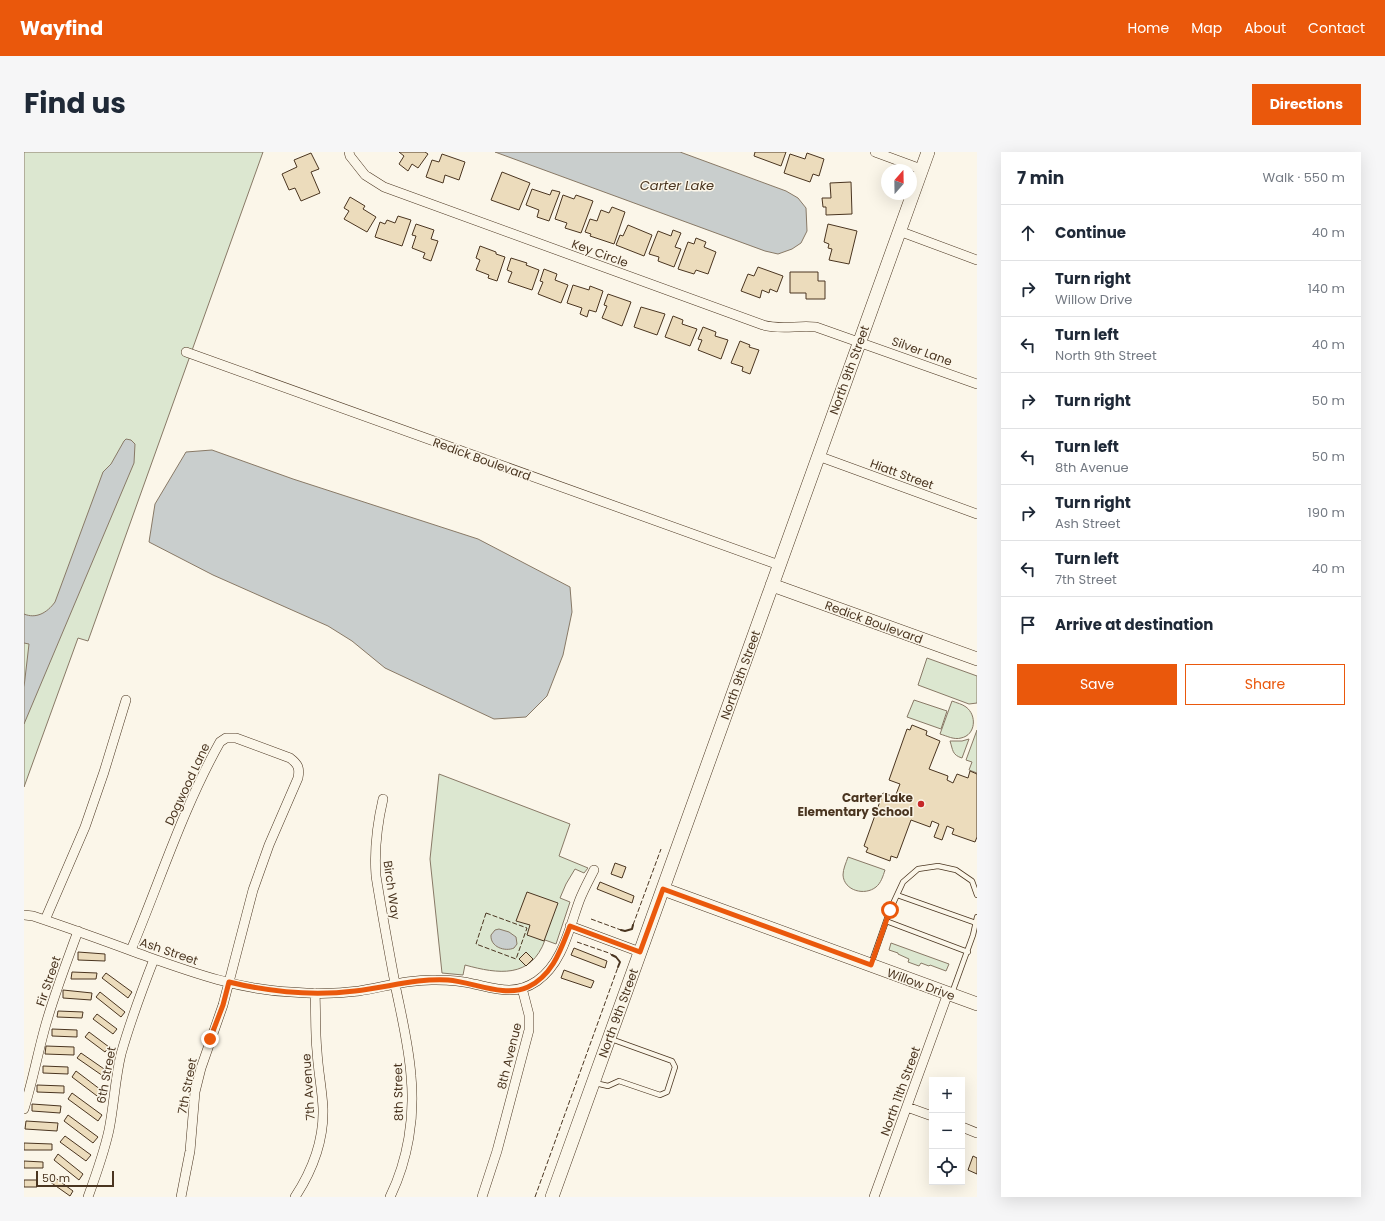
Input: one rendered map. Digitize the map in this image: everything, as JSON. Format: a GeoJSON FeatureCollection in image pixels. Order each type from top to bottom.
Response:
{"type":"FeatureCollection","features":[{"type":"Feature","properties":{"kind":"street","name":"Key Circle"},"geometry":{"type":"LineString","coordinates":[[349,152],[350,156],[365,175],[384,187],[763,325],[777,328],[800,326],[816,327],[859,341]]}},
{"type":"Feature","properties":{"kind":"street"},"geometry":{"type":"LineString","coordinates":[[875,152],[922,169]]}},
{"type":"Feature","properties":{"kind":"street","name":"North 9th Street"},"geometry":{"type":"LineString","coordinates":[[552,1197],[928,152]]}},
{"type":"Feature","properties":{"kind":"street"},"geometry":{"type":"LineString","coordinates":[[899,231],[977,260]]}},
{"type":"Feature","properties":{"kind":"street","name":"Silver Lane"},"geometry":{"type":"LineString","coordinates":[[859,341],[977,384]]}},
{"type":"Feature","properties":{"kind":"street","name":"Redick Boulevard"},"geometry":{"type":"LineString","coordinates":[[186,352],[779,565]]}},
{"type":"Feature","properties":{"kind":"street","name":"Hiatt Street"},"geometry":{"type":"LineString","coordinates":[[818,456],[977,514]]}},
{"type":"Feature","properties":{"kind":"street","name":"Redick Boulevard"},"geometry":{"type":"LineString","coordinates":[[772,585],[977,659]]}},
{"type":"Feature","properties":{"kind":"street"},"geometry":{"type":"LineString","coordinates":[[45,920],[85,827],[126,700]]}},
{"type":"Feature","properties":{"kind":"street","name":"Dogwood Lane"},"geometry":{"type":"LineString","coordinates":[[130,950],[150,905],[192,798],[210,760],[220,742],[226,738],[236,738],[290,758],[297,763],[299,770],[298,778],[269,845],[252,890],[229,982]]}},
{"type":"Feature","properties":{"kind":"street","name":"Birch Way"},"geometry":{"type":"LineString","coordinates":[[383,799],[376,836],[374,860],[395,985]]}},
{"type":"Feature","properties":{"kind":"street"},"geometry":{"type":"LineString","coordinates":[[522,988],[539,980],[560,954],[580,898],[594,870]]}},
{"type":"Feature","properties":{"kind":"street","name":"Willow Drive"},"geometry":{"type":"LineString","coordinates":[[663,889],[977,1004]]}},
{"type":"Feature","properties":{"kind":"street","name":"Ash Street"},"geometry":{"type":"LineString","coordinates":[[24,915],[33,916],[78,931],[206,977],[252,988],[289,992],[330,993],[356,991],[420,980],[459,981],[501,990],[522,988]]}},
{"type":"Feature","properties":{"kind":"street"},"geometry":{"type":"LineString","coordinates":[[570,926],[640,952]]}},
{"type":"Feature","properties":{"kind":"street","name":"Fir Street"},"geometry":{"type":"LineString","coordinates":[[24,1109],[32,1085],[44,1031],[78,931]]}},
{"type":"Feature","properties":{"kind":"street","name":"6th Street"},"geometry":{"type":"LineString","coordinates":[[88,1197],[106,1142],[115,1082],[121,1055],[129,1027],[154,959]]}},
{"type":"Feature","properties":{"kind":"street","name":"7th Street"},"geometry":{"type":"LineString","coordinates":[[181,1197],[190,1151],[195,1092],[201,1068],[223,1005],[229,982]]}},
{"type":"Feature","properties":{"kind":"street","name":"8th Street"},"geometry":{"type":"LineString","coordinates":[[390,1197],[400,1173],[407,1145],[412,1105],[409,1058],[395,985]]}},
{"type":"Feature","properties":{"kind":"street","name":"8th Avenue"},"geometry":{"type":"LineString","coordinates":[[482,1197],[497,1151],[529,1030],[529,1015],[522,988]]}},
{"type":"Feature","properties":{"kind":"street","name":"7th Avenue"},"geometry":{"type":"LineString","coordinates":[[295,1197],[315,1160],[323,1121],[317,1051],[315,993]]}},
{"type":"Feature","properties":{"kind":"street","name":"North 11th Street"},"geometry":{"type":"LineString","coordinates":[[874,1197],[950,994]]}},
{"type":"Feature","properties":{"kind":"street"},"geometry":{"type":"LineString","coordinates":[[907,1107],[929,1115]]}},
{"type":"Feature","properties":{"kind":"street"},"geometry":{"type":"LineString","coordinates":[[965,1128],[977,1133]]}},
{"type":"Feature","properties":{"kind":"lane"},"geometry":{"type":"LineString","coordinates":[[871,965],[886,921],[903,882],[918,869],[938,866],[956,870],[972,881],[977,895]]}},
{"type":"Feature","properties":{"kind":"lane"},"geometry":{"type":"LineString","coordinates":[[897,895],[976,923]]}},
{"type":"Feature","properties":{"kind":"lane"},"geometry":{"type":"LineString","coordinates":[[950,994],[968,952],[977,917]]}},
{"type":"Feature","properties":{"kind":"lane"},"geometry":{"type":"LineString","coordinates":[[886,921],[968,952]]}},
{"type":"Feature","properties":{"kind":"lane"},"geometry":{"type":"LineString","coordinates":[[593,1082],[608,1086],[619,1081],[660,1095],[667,1092],[675,1068],[672,1061],[609,1039]]}},
{"type":"Feature","properties":{"kind":"green space"},"geometry":{"type":"Polygon","coordinates":[[[24,152],[263,152],[88,641],[78,638],[24,787],[24,152]]]}},
{"type":"Feature","properties":{"kind":"green space"},"geometry":{"type":"Polygon","coordinates":[[[927,658],[977,676],[977,703],[969,704],[918,685],[927,658]]]}},
{"type":"Feature","properties":{"kind":"green space"},"geometry":{"type":"Polygon","coordinates":[[[914,700],[947,711],[941,729],[907,717],[914,700]]]}},
{"type":"Feature","properties":{"kind":"green space"},"geometry":{"type":"Polygon","coordinates":[[[952,701],[966,707],[972,715],[972,729],[970,733],[961,738],[953,738],[940,734],[952,701]]]}},
{"type":"Feature","properties":{"kind":"green space"},"geometry":{"type":"Polygon","coordinates":[[[977,730],[977,773],[969,770],[972,762],[966,760],[977,730]]]}},
{"type":"Feature","properties":{"kind":"green space"},"geometry":{"type":"Polygon","coordinates":[[[969,739],[962,758],[953,752],[950,741],[962,741],[969,739]]]}},
{"type":"Feature","properties":{"kind":"green space"},"geometry":{"type":"Polygon","coordinates":[[[439,774],[570,824],[559,856],[588,868],[584,873],[575,869],[560,898],[570,902],[556,944],[545,940],[539,953],[531,962],[522,967],[501,971],[465,965],[463,975],[442,973],[430,859],[439,774]]]}},
{"type":"Feature","properties":{"kind":"green space"},"geometry":{"type":"Polygon","coordinates":[[[848,857],[885,870],[882,879],[876,887],[871,890],[861,891],[847,885],[843,875],[848,857]]]}},
{"type":"Feature","properties":{"kind":"green space"},"geometry":{"type":"Polygon","coordinates":[[[891,943],[949,964],[946,971],[930,965],[921,963],[919,966],[908,962],[909,959],[889,950],[891,943]]]}},
{"type":"Feature","properties":{"kind":"water","name":"Carter Lake"},"geometry":{"type":"Polygon","coordinates":[[[495,152],[680,152],[786,191],[798,198],[806,208],[807,231],[801,243],[792,249],[778,254],[765,251],[495,152]]]}},
{"type":"Feature","properties":{"kind":"water"},"geometry":{"type":"Polygon","coordinates":[[[126,439],[131,440],[135,444],[134,463],[24,724],[24,687],[29,644],[24,643],[24,614],[33,616],[41,614],[55,602],[103,472],[111,464],[126,439]]]}},
{"type":"Feature","properties":{"kind":"water"},"geometry":{"type":"Polygon","coordinates":[[[212,450],[293,479],[478,539],[570,587],[572,612],[563,655],[547,696],[526,717],[494,719],[385,668],[352,641],[328,626],[213,575],[149,542],[155,504],[186,452],[212,450]]]}},
{"type":"Feature","properties":{"kind":"water"},"geometry":{"type":"Polygon","coordinates":[[[499,929],[509,932],[516,937],[517,944],[514,948],[503,949],[499,948],[493,943],[491,935],[495,930],[499,929]]]}},
{"type":"Feature","properties":{"kind":"building"},"geometry":{"type":"Polygon","coordinates":[[[399,152],[425,152],[428,154],[418,168],[412,164],[408,171],[399,164],[404,156],[399,152]]]}},
{"type":"Feature","properties":{"kind":"building"},"geometry":{"type":"Polygon","coordinates":[[[755,152],[786,152],[781,166],[754,156],[755,152]]]}},
{"type":"Feature","properties":{"kind":"building"},"geometry":{"type":"Polygon","coordinates":[[[311,153],[319,169],[311,172],[320,193],[301,201],[295,188],[289,190],[282,174],[297,167],[294,160],[311,153]]]}},
{"type":"Feature","properties":{"kind":"building"},"geometry":{"type":"Polygon","coordinates":[[[807,153],[824,159],[819,176],[813,174],[810,182],[784,173],[790,154],[805,159],[807,153]]]}},
{"type":"Feature","properties":{"kind":"building"},"geometry":{"type":"Polygon","coordinates":[[[442,154],[465,162],[459,180],[445,175],[443,183],[426,177],[432,160],[439,162],[442,154]]]}},
{"type":"Feature","properties":{"kind":"building"},"geometry":{"type":"Polygon","coordinates":[[[502,172],[530,183],[519,210],[491,200],[502,172]]]}},
{"type":"Feature","properties":{"kind":"building"},"geometry":{"type":"Polygon","coordinates":[[[851,182],[852,214],[826,215],[826,207],[823,207],[822,198],[831,198],[830,183],[851,182]]]}},
{"type":"Feature","properties":{"kind":"building"},"geometry":{"type":"Polygon","coordinates":[[[532,189],[550,195],[552,190],[560,192],[549,221],[537,217],[539,210],[526,205],[532,189]]]}},
{"type":"Feature","properties":{"kind":"building"},"geometry":{"type":"Polygon","coordinates":[[[563,195],[574,199],[576,195],[593,201],[581,233],[565,228],[567,223],[555,219],[563,195]]]}},
{"type":"Feature","properties":{"kind":"building"},"geometry":{"type":"Polygon","coordinates":[[[350,197],[365,206],[363,209],[376,217],[367,232],[344,219],[349,211],[344,208],[350,197]]]}},
{"type":"Feature","properties":{"kind":"building"},"geometry":{"type":"Polygon","coordinates":[[[612,207],[625,212],[614,244],[590,236],[591,234],[585,232],[590,219],[597,221],[601,210],[609,213],[612,207]]]}},
{"type":"Feature","properties":{"kind":"building"},"geometry":{"type":"Polygon","coordinates":[[[398,216],[411,220],[402,246],[375,237],[380,222],[385,224],[387,220],[395,223],[398,216]]]}},
{"type":"Feature","properties":{"kind":"building"},"geometry":{"type":"Polygon","coordinates":[[[416,224],[434,230],[431,239],[438,241],[431,261],[423,258],[425,253],[412,248],[416,236],[412,235],[416,224]]]}},
{"type":"Feature","properties":{"kind":"building"},"geometry":{"type":"Polygon","coordinates":[[[828,224],[857,231],[849,264],[829,260],[832,249],[828,248],[829,244],[824,242],[828,224]]]}},
{"type":"Feature","properties":{"kind":"building"},"geometry":{"type":"Polygon","coordinates":[[[628,225],[652,235],[644,256],[616,245],[620,235],[623,236],[628,225]]]}},
{"type":"Feature","properties":{"kind":"building"},"geometry":{"type":"Polygon","coordinates":[[[673,230],[681,233],[675,247],[681,249],[674,267],[658,261],[659,257],[649,254],[658,231],[671,236],[673,230]]]}},
{"type":"Feature","properties":{"kind":"building"},"geometry":{"type":"Polygon","coordinates":[[[696,238],[706,242],[704,247],[716,252],[708,274],[696,270],[694,274],[678,269],[688,242],[694,244],[696,238]]]}},
{"type":"Feature","properties":{"kind":"building"},"geometry":{"type":"Polygon","coordinates":[[[480,246],[505,257],[497,281],[488,278],[489,275],[476,270],[480,260],[476,258],[480,246]]]}},
{"type":"Feature","properties":{"kind":"building"},"geometry":{"type":"Polygon","coordinates":[[[511,258],[527,263],[526,265],[539,270],[532,290],[508,282],[512,272],[507,270],[511,258]]]}},
{"type":"Feature","properties":{"kind":"building"},"geometry":{"type":"Polygon","coordinates":[[[758,267],[783,276],[777,292],[770,289],[769,293],[762,290],[760,298],[741,291],[748,274],[754,276],[758,267]]]}},
{"type":"Feature","properties":{"kind":"building"},"geometry":{"type":"Polygon","coordinates":[[[544,269],[557,274],[555,280],[568,285],[561,303],[538,294],[543,282],[540,281],[544,269]]]}},
{"type":"Feature","properties":{"kind":"building"},"geometry":{"type":"Polygon","coordinates":[[[790,272],[818,272],[818,281],[825,281],[825,299],[806,299],[806,293],[790,293],[790,272]]]}},
{"type":"Feature","properties":{"kind":"building"},"geometry":{"type":"Polygon","coordinates":[[[573,285],[589,290],[590,286],[603,291],[596,312],[589,310],[587,317],[580,314],[582,308],[567,303],[573,285]]]}},
{"type":"Feature","properties":{"kind":"building"},"geometry":{"type":"Polygon","coordinates":[[[608,294],[631,302],[622,326],[602,318],[607,306],[604,305],[608,294]]]}},
{"type":"Feature","properties":{"kind":"building"},"geometry":{"type":"Polygon","coordinates":[[[641,307],[665,314],[657,335],[634,327],[641,307]]]}},
{"type":"Feature","properties":{"kind":"building"},"geometry":{"type":"Polygon","coordinates":[[[673,316],[683,320],[682,324],[697,329],[690,346],[665,337],[673,316]]]}},
{"type":"Feature","properties":{"kind":"building"},"geometry":{"type":"Polygon","coordinates":[[[703,327],[716,332],[715,336],[728,340],[721,359],[698,350],[702,340],[698,339],[703,327]]]}},
{"type":"Feature","properties":{"kind":"building"},"geometry":{"type":"Polygon","coordinates":[[[740,341],[750,345],[749,347],[759,350],[750,374],[742,371],[743,367],[731,363],[740,341]]]}},
{"type":"Feature","properties":{"kind":"building"},"geometry":{"type":"Polygon","coordinates":[[[912,725],[927,731],[926,735],[940,741],[929,769],[948,776],[947,780],[953,783],[957,774],[968,778],[970,771],[977,774],[977,837],[975,842],[952,834],[954,829],[947,826],[942,840],[934,837],[939,824],[932,821],[930,827],[911,820],[897,858],[891,856],[890,861],[866,852],[868,848],[864,846],[883,793],[895,797],[900,784],[889,780],[907,729],[910,730],[912,725]]]}},
{"type":"Feature","properties":{"kind":"building"},"geometry":{"type":"Polygon","coordinates":[[[615,863],[626,867],[622,878],[611,874],[615,863]]]}},
{"type":"Feature","properties":{"kind":"building"},"geometry":{"type":"Polygon","coordinates":[[[600,882],[634,896],[632,903],[597,889],[600,882]]]}},
{"type":"Feature","properties":{"kind":"building"},"geometry":{"type":"Polygon","coordinates":[[[527,892],[558,903],[544,941],[527,935],[530,925],[516,921],[527,892]]]}},
{"type":"Feature","properties":{"kind":"building"},"geometry":{"type":"Polygon","coordinates":[[[574,948],[607,961],[605,968],[571,955],[574,948]]]}},
{"type":"Feature","properties":{"kind":"building"},"geometry":{"type":"Polygon","coordinates":[[[78,952],[105,954],[105,961],[78,960],[78,952]]]}},
{"type":"Feature","properties":{"kind":"building"},"geometry":{"type":"Polygon","coordinates":[[[526,952],[533,959],[526,966],[519,959],[526,952]]]}},
{"type":"Feature","properties":{"kind":"building"},"geometry":{"type":"Polygon","coordinates":[[[564,970],[594,981],[591,988],[561,978],[564,970]]]}},
{"type":"Feature","properties":{"kind":"building"},"geometry":{"type":"Polygon","coordinates":[[[72,972],[97,973],[96,979],[71,979],[72,972]]]}},
{"type":"Feature","properties":{"kind":"building"},"geometry":{"type":"Polygon","coordinates":[[[106,973],[132,992],[128,998],[102,978],[106,973]]]}},
{"type":"Feature","properties":{"kind":"building"},"geometry":{"type":"Polygon","coordinates":[[[63,990],[92,993],[91,1000],[63,998],[63,990]]]}},
{"type":"Feature","properties":{"kind":"building"},"geometry":{"type":"Polygon","coordinates":[[[100,992],[125,1012],[121,1017],[96,997],[100,992]]]}},
{"type":"Feature","properties":{"kind":"building"},"geometry":{"type":"Polygon","coordinates":[[[58,1011],[83,1012],[82,1018],[57,1017],[58,1011]]]}},
{"type":"Feature","properties":{"kind":"building"},"geometry":{"type":"Polygon","coordinates":[[[97,1014],[117,1029],[113,1034],[93,1019],[97,1014]]]}},
{"type":"Feature","properties":{"kind":"building"},"geometry":{"type":"Polygon","coordinates":[[[52,1029],[77,1030],[77,1037],[52,1036],[52,1029]]]}},
{"type":"Feature","properties":{"kind":"building"},"geometry":{"type":"Polygon","coordinates":[[[89,1032],[109,1047],[105,1052],[85,1037],[89,1032]]]}},
{"type":"Feature","properties":{"kind":"building"},"geometry":{"type":"Polygon","coordinates":[[[46,1046],[74,1047],[74,1055],[45,1054],[46,1046]]]}},
{"type":"Feature","properties":{"kind":"building"},"geometry":{"type":"Polygon","coordinates":[[[81,1053],[107,1071],[103,1076],[77,1058],[81,1053]]]}},
{"type":"Feature","properties":{"kind":"building"},"geometry":{"type":"Polygon","coordinates":[[[43,1066],[68,1067],[68,1074],[43,1073],[43,1066]]]}},
{"type":"Feature","properties":{"kind":"building"},"geometry":{"type":"Polygon","coordinates":[[[76,1071],[105,1093],[101,1099],[72,1077],[76,1071]]]}},
{"type":"Feature","properties":{"kind":"building"},"geometry":{"type":"Polygon","coordinates":[[[37,1085],[64,1086],[64,1093],[37,1092],[37,1085]]]}},
{"type":"Feature","properties":{"kind":"building"},"geometry":{"type":"Polygon","coordinates":[[[72,1093],[102,1115],[98,1121],[68,1099],[72,1093]]]}},
{"type":"Feature","properties":{"kind":"building"},"geometry":{"type":"Polygon","coordinates":[[[32,1104],[61,1106],[60,1113],[32,1111],[32,1104]]]}},
{"type":"Feature","properties":{"kind":"building"},"geometry":{"type":"Polygon","coordinates":[[[68,1115],[98,1137],[93,1143],[64,1121],[68,1115]]]}},
{"type":"Feature","properties":{"kind":"building"},"geometry":{"type":"Polygon","coordinates":[[[26,1121],[58,1123],[57,1131],[25,1129],[26,1121]]]}},
{"type":"Feature","properties":{"kind":"building"},"geometry":{"type":"Polygon","coordinates":[[[65,1136],[91,1155],[86,1161],[60,1142],[65,1136]]]}},
{"type":"Feature","properties":{"kind":"building"},"geometry":{"type":"Polygon","coordinates":[[[24,1143],[52,1144],[52,1150],[24,1150],[24,1143]]]}},
{"type":"Feature","properties":{"kind":"building"},"geometry":{"type":"Polygon","coordinates":[[[58,1154],[83,1174],[79,1180],[54,1160],[58,1154]]]}},
{"type":"Feature","properties":{"kind":"building"},"geometry":{"type":"Polygon","coordinates":[[[973,1156],[977,1158],[977,1174],[968,1170],[973,1156]]]}},
{"type":"Feature","properties":{"kind":"building"},"geometry":{"type":"Polygon","coordinates":[[[24,1161],[43,1162],[43,1168],[24,1168],[24,1161]]]}},
{"type":"Feature","properties":{"kind":"building"},"geometry":{"type":"Polygon","coordinates":[[[50,1174],[73,1191],[70,1196],[46,1179],[50,1174]]]}},
{"type":"Feature","properties":{"kind":"building"},"geometry":{"type":"Polygon","coordinates":[[[24,1180],[37,1180],[37,1187],[24,1187],[24,1180]]]}},
{"type":"Feature","properties":{"kind":"fence"},"geometry":{"type":"LineString","coordinates":[[633,925],[661,849]]}},
{"type":"Feature","properties":{"kind":"fence"},"geometry":{"type":"LineString","coordinates":[[486,913],[527,928],[516,959],[476,944],[486,913]]}},
{"type":"Feature","properties":{"kind":"fence"},"geometry":{"type":"LineString","coordinates":[[591,919],[621,930]]}},
{"type":"Feature","properties":{"kind":"fence"},"geometry":{"type":"LineString","coordinates":[[577,942],[612,955]]}},
{"type":"Feature","properties":{"kind":"fence"},"geometry":{"type":"LineString","coordinates":[[535,1197],[618,967]]}},
{"type":"Feature","properties":{"kind":"wall"},"geometry":{"type":"LineString","coordinates":[[621,930],[625,931],[632,929],[633,925]]}},
{"type":"Feature","properties":{"kind":"wall"},"geometry":{"type":"LineString","coordinates":[[612,955],[620,962],[618,967]]}},
{"type":"Feature","properties":{"kind":"place","name":"Carter Lake Elementary School"},"geometry":{"type":"Point","coordinates":[921,804]}},
{"type":"Feature","properties":{"kind":"route"},"geometry":{"type":"LineString","coordinates":[[210,1039],[223,1005],[229,982],[252,988],[289,992],[330,993],[356,991],[420,980],[459,981],[477,984],[493,989],[518,990],[539,980],[548,972],[560,954],[570,926],[640,952],[663,889],[871,965],[890,910]]}}]}
